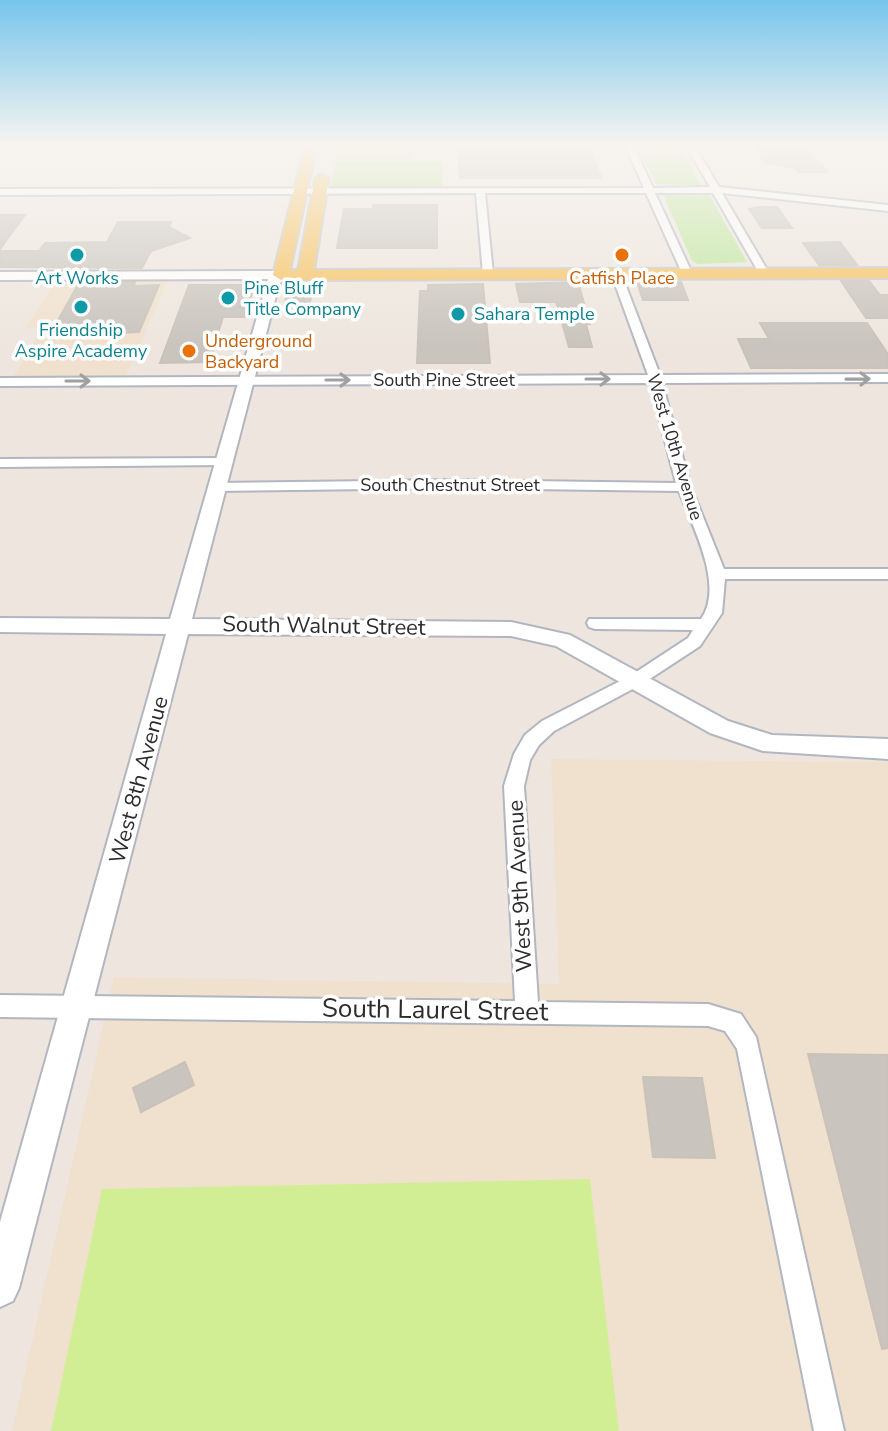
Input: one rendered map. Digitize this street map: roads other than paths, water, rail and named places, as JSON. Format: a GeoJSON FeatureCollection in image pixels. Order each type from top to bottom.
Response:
{"type":"FeatureCollection","features":[{"type":"Feature","properties":{"kind":"main road"},"geometry":{"type":"LineString","coordinates":[[295,212],[281,275],[888,273]]}},
{"type":"Feature","properties":{"kind":"main road"},"geometry":{"type":"LineString","coordinates":[[305,275],[316,212]]}},
{"type":"Feature","properties":{"kind":"street"},"geometry":{"type":"LineString","coordinates":[[482,212],[488,274]]}},
{"type":"Feature","properties":{"kind":"street"},"geometry":{"type":"LineString","coordinates":[[659,212],[687,273]]}},
{"type":"Feature","properties":{"kind":"street"},"geometry":{"type":"LineString","coordinates":[[728,212],[764,273]]}},
{"type":"Feature","properties":{"kind":"street","name":"West 10th Avenue"},"geometry":{"type":"LineString","coordinates":[[616,273],[655,378],[684,487],[718,574],[714,613],[708,625]]}},
{"type":"Feature","properties":{"kind":"street"},"geometry":{"type":"LineString","coordinates":[[0,276],[281,275]]}},
{"type":"Feature","properties":{"kind":"street","name":"West 8th Avenue"},"geometry":{"type":"LineString","coordinates":[[0,1288],[182,624],[244,381],[272,283],[281,275]]}},
{"type":"Feature","properties":{"kind":"street","name":"South Pine Street"},"geometry":{"type":"LineString","coordinates":[[1,382],[888,378]]}},
{"type":"Feature","properties":{"kind":"street"},"geometry":{"type":"LineString","coordinates":[[0,463],[222,462]]}},
{"type":"Feature","properties":{"kind":"street","name":"South Chestnut Street"},"geometry":{"type":"LineString","coordinates":[[215,487],[454,484],[684,487]]}},
{"type":"Feature","properties":{"kind":"street"},"geometry":{"type":"LineString","coordinates":[[718,574],[888,574]]}},
{"type":"Feature","properties":{"kind":"street"},"geometry":{"type":"LineString","coordinates":[[595,623],[708,625]]}},
{"type":"Feature","properties":{"kind":"street","name":"South Walnut Street"},"geometry":{"type":"LineString","coordinates":[[0,625],[182,624],[511,629],[562,640],[719,727],[772,744],[888,749]]}},
{"type":"Feature","properties":{"kind":"street"},"geometry":{"type":"LineString","coordinates":[[636,680],[694,642],[708,625]]}},
{"type":"Feature","properties":{"kind":"street","name":"West 9th Avenue"},"geometry":{"type":"LineString","coordinates":[[527,1012],[514,786],[521,759],[532,740],[548,726],[636,680]]}},
{"type":"Feature","properties":{"kind":"street","name":"South Laurel Street"},"geometry":{"type":"LineString","coordinates":[[0,1006],[708,1015],[733,1022],[748,1045],[829,1431]]}},
{"type":"Feature","properties":{"kind":"place","name":"Art Works"},"geometry":{"type":"Point","coordinates":[77,255]}},
{"type":"Feature","properties":{"kind":"place","name":"Catfish Place"},"geometry":{"type":"Point","coordinates":[622,255]}},
{"type":"Feature","properties":{"kind":"place","name":"Pine Bluff Title Company"},"geometry":{"type":"Point","coordinates":[228,298]}},
{"type":"Feature","properties":{"kind":"place","name":"Friendship Aspire Academy"},"geometry":{"type":"Point","coordinates":[81,307]}},
{"type":"Feature","properties":{"kind":"place","name":"Sahara Temple"},"geometry":{"type":"Point","coordinates":[458,314]}},
{"type":"Feature","properties":{"kind":"place","name":"Underground Backyard"},"geometry":{"type":"Point","coordinates":[189,351]}}]}
